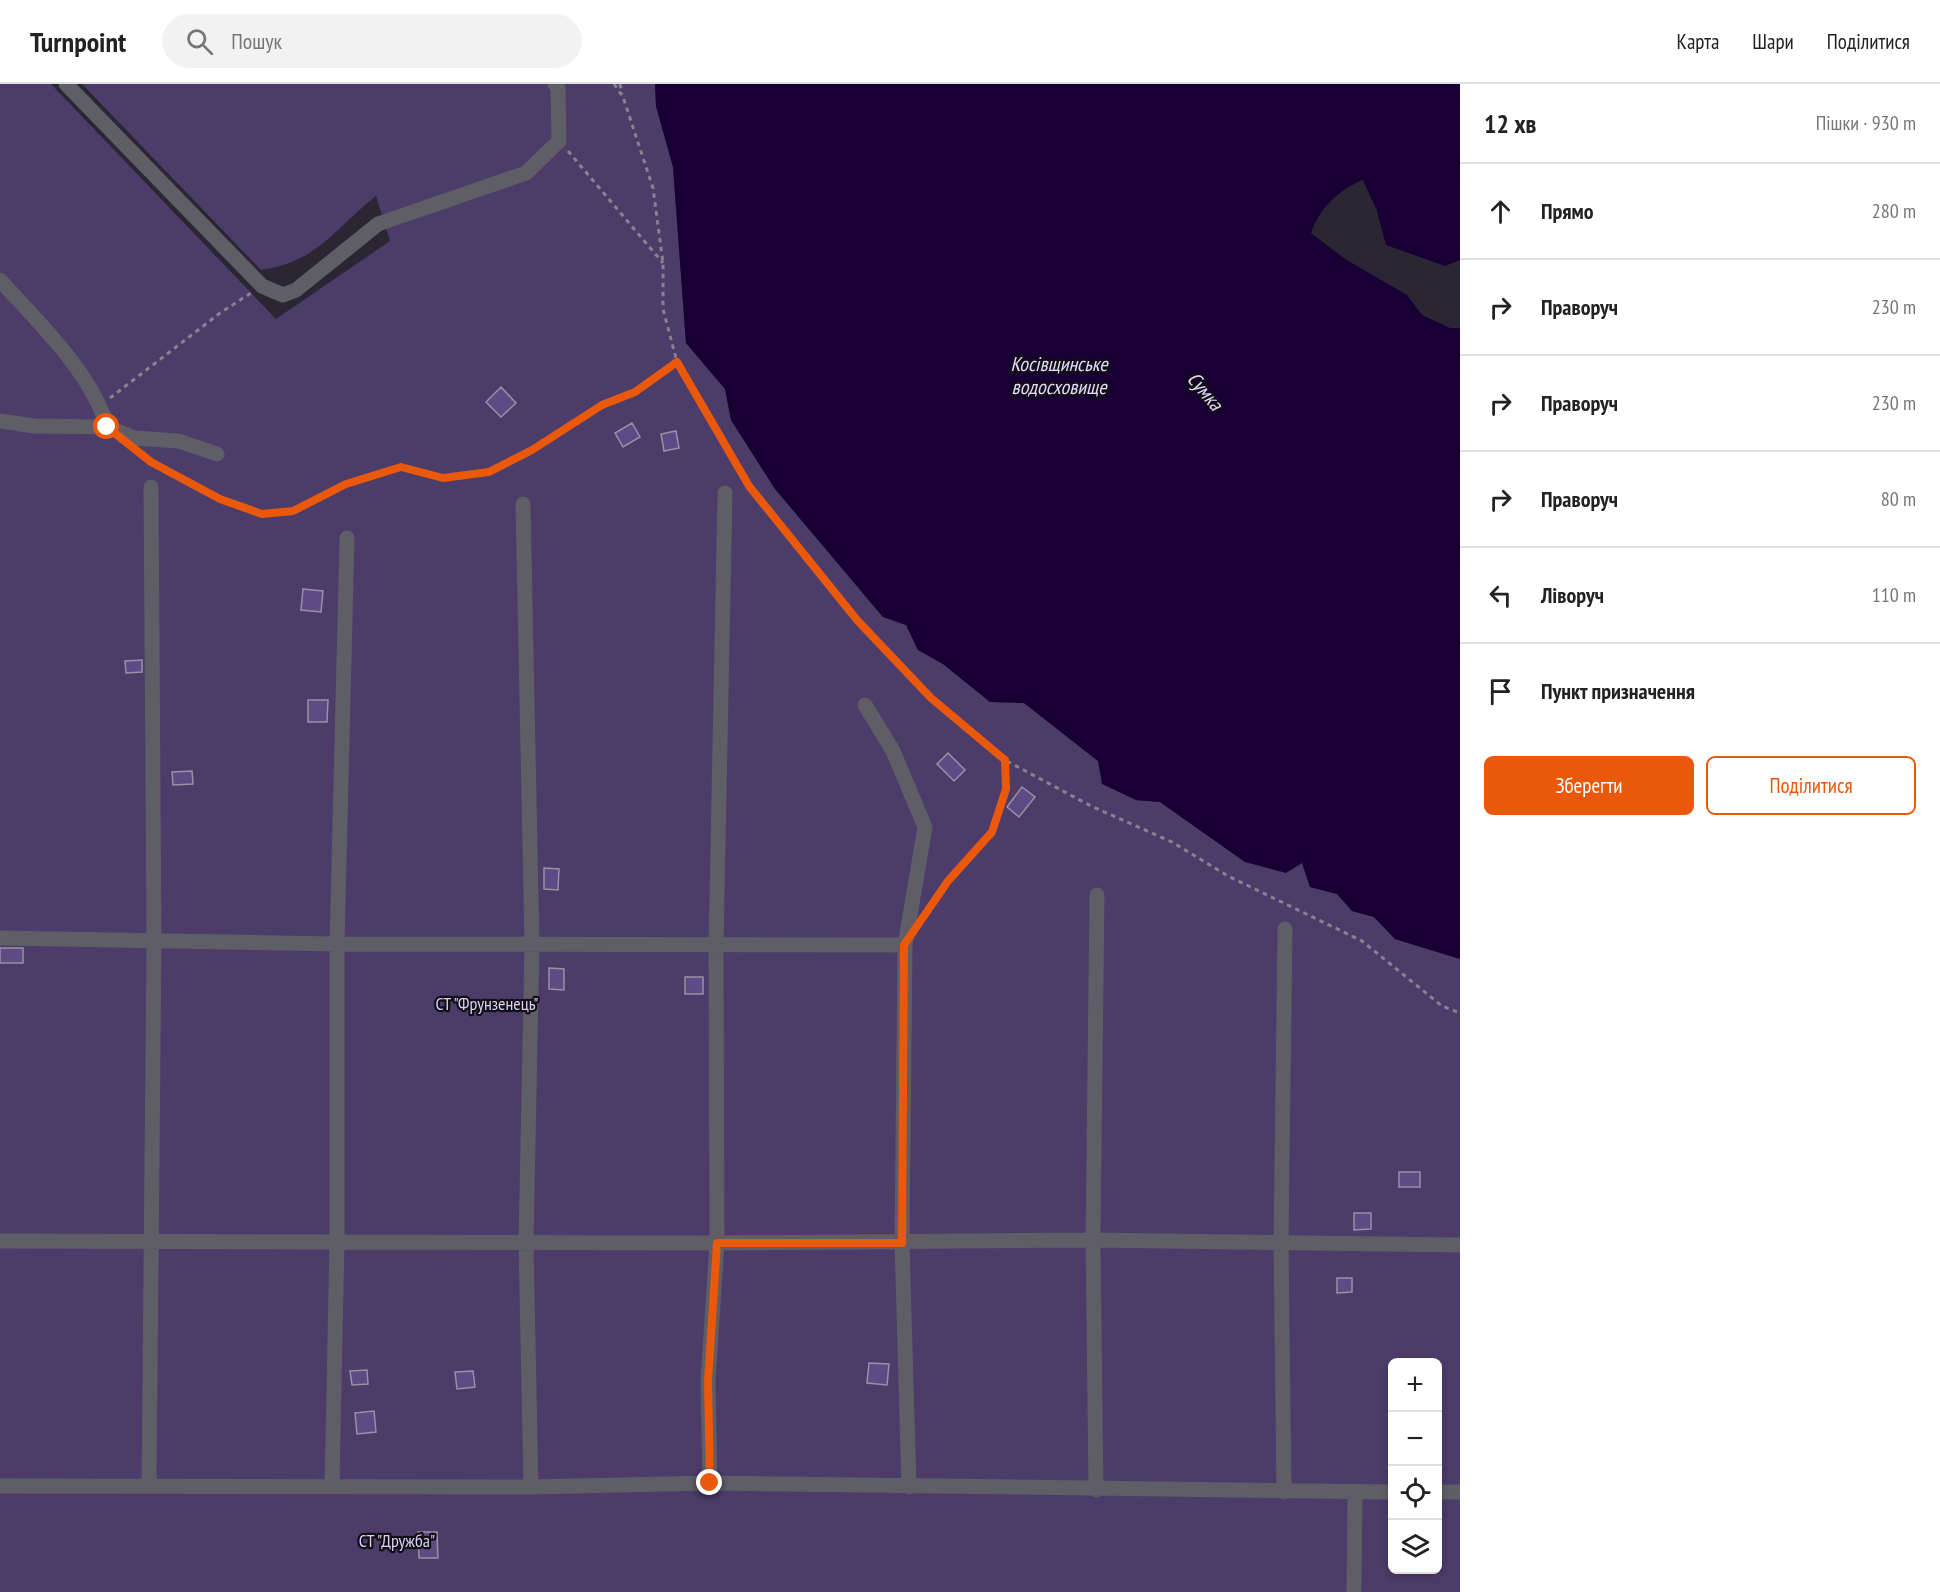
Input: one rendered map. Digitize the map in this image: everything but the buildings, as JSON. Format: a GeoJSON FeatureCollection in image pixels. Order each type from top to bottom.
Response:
{"type":"FeatureCollection","features":[{"type":"Feature","properties":{"kind":"street"},"geometry":{"type":"LineString","coordinates":[[66,84],[262,286],[283,296],[296,290],[378,224],[526,173],[559,141],[558,88],[555,84]]}},
{"type":"Feature","properties":{"kind":"street"},"geometry":{"type":"LineString","coordinates":[[0,280],[57,345],[101,405],[107,427]]}},
{"type":"Feature","properties":{"kind":"street"},"geometry":{"type":"LineString","coordinates":[[0,420],[34,426],[107,427],[134,438],[179,441],[217,454]]}},
{"type":"Feature","properties":{"kind":"street"},"geometry":{"type":"LineString","coordinates":[[149,1485],[154,942],[151,487]]}},
{"type":"Feature","properties":{"kind":"street"},"geometry":{"type":"LineString","coordinates":[[710,1483],[708,1381],[717,1243],[716,946],[725,493]]}},
{"type":"Feature","properties":{"kind":"street"},"geometry":{"type":"LineString","coordinates":[[523,504],[532,945],[526,1243],[531,1487]]}},
{"type":"Feature","properties":{"kind":"street"},"geometry":{"type":"LineString","coordinates":[[332,1485],[337,1241],[337,944],[347,538]]}},
{"type":"Feature","properties":{"kind":"street"},"geometry":{"type":"LineString","coordinates":[[865,705],[893,751],[925,827],[904,945],[902,1243],[909,1487]]}},
{"type":"Feature","properties":{"kind":"street"},"geometry":{"type":"LineString","coordinates":[[1096,895],[1093,1240],[1096,1490]]}},
{"type":"Feature","properties":{"kind":"street"},"geometry":{"type":"LineString","coordinates":[[1284,1492],[1281,1242],[1285,928]]}},
{"type":"Feature","properties":{"kind":"street"},"geometry":{"type":"LineString","coordinates":[[0,938],[337,944],[904,945]]}},
{"type":"Feature","properties":{"kind":"street"},"geometry":{"type":"LineString","coordinates":[[0,1241],[902,1243],[1093,1240],[1460,1245]]}},
{"type":"Feature","properties":{"kind":"street"},"geometry":{"type":"LineString","coordinates":[[0,1486],[531,1487],[710,1483],[1096,1490],[1388,1492]]}},
{"type":"Feature","properties":{"kind":"street"},"geometry":{"type":"LineString","coordinates":[[1354,1592],[1355,1492]]}},
{"type":"Feature","properties":{"kind":"street"},"geometry":{"type":"LineString","coordinates":[[1442,1492],[1460,1492]]}},
{"type":"Feature","properties":{"kind":"path"},"geometry":{"type":"LineString","coordinates":[[614,84],[622,97]]}},
{"type":"Feature","properties":{"kind":"path"},"geometry":{"type":"LineString","coordinates":[[620,84],[622,97],[653,188],[663,262],[663,309],[677,362],[749,486],[857,620],[931,698],[1005,760],[1091,806],[1172,842],[1228,876],[1362,941],[1442,1006],[1460,1013]]}},
{"type":"Feature","properties":{"kind":"path"},"geometry":{"type":"LineString","coordinates":[[559,141],[663,262]]}},
{"type":"Feature","properties":{"kind":"path"},"geometry":{"type":"LineString","coordinates":[[101,405],[220,313],[262,286]]}},
{"type":"Feature","properties":{"kind":"path"},"geometry":{"type":"LineString","coordinates":[[134,448],[151,462],[220,499],[262,514],[293,511],[346,484],[401,467],[443,478],[489,472],[532,450],[602,405],[635,392],[677,362]]}},
{"type":"Feature","properties":{"kind":"path"},"geometry":{"type":"LineString","coordinates":[[923,918],[948,881],[992,832],[1006,789],[1005,760]]}},
{"type":"Feature","properties":{"kind":"green space","name":"СТ \"Фрунзенець\""},"geometry":{"type":"Polygon","coordinates":[[[0,84],[51,84],[276,319],[390,241],[376,196],[312,252],[281,266],[261,270],[82,84],[655,84],[656,106],[673,167],[686,343],[725,389],[731,420],[775,489],[883,617],[906,625],[918,650],[943,664],[990,702],[1024,703],[1098,761],[1136,800],[1160,802],[1245,862],[1302,863],[1310,887],[1337,894],[1352,911],[1374,917],[1395,939],[1460,959],[1460,1592],[0,1592],[0,84]]]}},
{"type":"Feature","properties":{"kind":"water","name":"Косівщинське водосховище"},"geometry":{"type":"Polygon","coordinates":[[[655,84],[1460,84],[1460,260],[1445,266],[1386,245],[1377,211],[1363,180],[1338,194],[1331,201],[1319,216],[1311,233],[1345,259],[1407,295],[1422,315],[1450,328],[1460,328],[1460,959],[1395,939],[1374,917],[1352,911],[1337,894],[1310,887],[1302,863],[1286,873],[1245,862],[1160,802],[1136,800],[1102,784],[1098,761],[1024,703],[990,702],[943,664],[918,650],[906,625],[883,617],[775,489],[731,420],[725,389],[686,343],[673,167],[656,106],[655,84]]]}},
{"type":"Feature","properties":{"kind":"route"},"geometry":{"type":"LineString","coordinates":[[107,427],[151,462],[220,499],[262,514],[293,511],[346,484],[401,467],[443,478],[489,472],[532,450],[602,405],[635,392],[677,362],[749,486],[857,620],[931,698],[1005,760],[1006,789],[992,832],[948,881],[904,945],[902,1243],[717,1243],[708,1381],[710,1483]]}},
{"type":"Feature","properties":{"kind":"water label","name":"Сумка"},"geometry":{"type":"Point","coordinates":[1205,391]}},
{"type":"Feature","properties":{"kind":"park label","name":"СТ \"Дружба\""},"geometry":{"type":"Point","coordinates":[397,1540]}}]}
